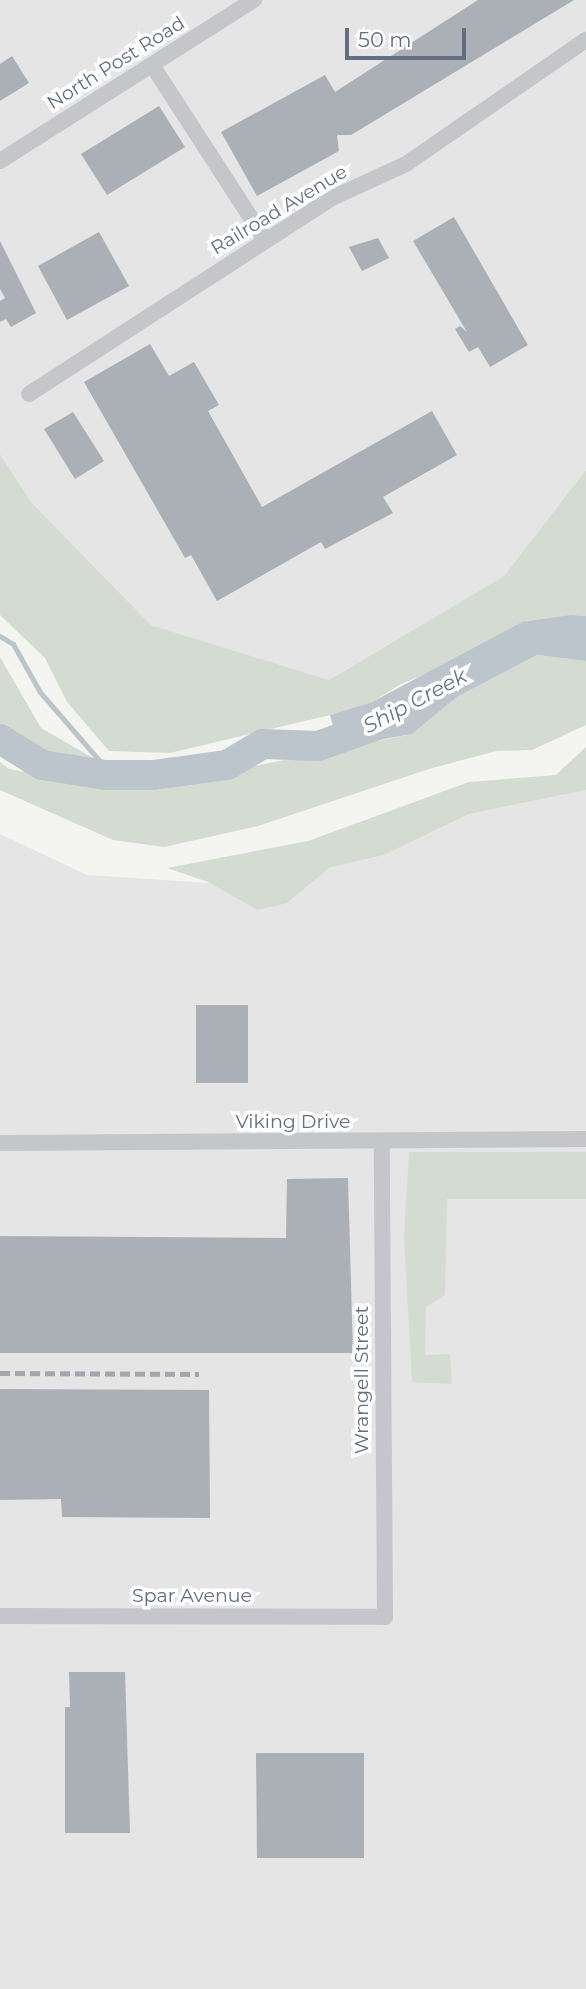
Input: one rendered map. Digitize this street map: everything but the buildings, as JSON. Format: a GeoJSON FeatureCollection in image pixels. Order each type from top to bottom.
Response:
{"type":"FeatureCollection","features":[{"type":"Feature","properties":{"kind":"street","name":"North Post Road"},"geometry":{"type":"LineString","coordinates":[[0,161],[254,0]]}},
{"type":"Feature","properties":{"kind":"street","name":"Railroad Avenue"},"geometry":{"type":"LineString","coordinates":[[29,394],[332,198],[407,164],[586,40]]}},
{"type":"Feature","properties":{"kind":"street"},"geometry":{"type":"LineString","coordinates":[[152,65],[265,240]]}},
{"type":"Feature","properties":{"kind":"street","name":"Viking Drive"},"geometry":{"type":"LineString","coordinates":[[0,1143],[382,1143],[586,1139]]}},
{"type":"Feature","properties":{"kind":"street","name":"Wrangell Street"},"geometry":{"type":"LineString","coordinates":[[382,1143],[385,1617]]}},
{"type":"Feature","properties":{"kind":"street","name":"Spar Avenue"},"geometry":{"type":"LineString","coordinates":[[0,1616],[385,1617]]}},
{"type":"Feature","properties":{"kind":"shaded area"},"geometry":{"type":"Polygon","coordinates":[[[0,0],[586,0],[586,470],[504,576],[329,680],[151,625],[31,502],[0,454],[0,0]]]}},
{"type":"Feature","properties":{"kind":"shaded area"},"geometry":{"type":"Polygon","coordinates":[[[0,454],[31,502],[151,625],[329,680],[504,576],[586,470],[586,616],[571,615],[401,684],[372,702],[330,715],[170,753],[109,751],[67,702],[45,658],[0,615],[0,454]]]}},
{"type":"Feature","properties":{"kind":"shaded area"},"geometry":{"type":"Polygon","coordinates":[[[537,655],[586,661],[586,725],[532,750],[496,751],[429,769],[258,826],[164,847],[113,840],[0,790],[0,762],[9,769],[87,783],[172,783],[412,734],[457,697],[537,655]]]}},
{"type":"Feature","properties":{"kind":"shaded area"},"geometry":{"type":"Polygon","coordinates":[[[0,657],[41,728],[93,758],[39,751],[0,724],[0,657]]]}},
{"type":"Feature","properties":{"kind":"shaded area"},"geometry":{"type":"Polygon","coordinates":[[[586,747],[586,790],[469,814],[384,855],[329,868],[287,903],[258,910],[208,882],[167,868],[308,841],[469,782],[556,775],[586,747]]]}},
{"type":"Feature","properties":{"kind":"shaded area"},"geometry":{"type":"Polygon","coordinates":[[[586,790],[586,1989],[0,1989],[0,834],[87,875],[257,886],[384,855],[469,814],[586,790]]]}},
{"type":"Feature","properties":{"kind":"shaded area"},"geometry":{"type":"Polygon","coordinates":[[[409,1152],[586,1152],[586,1199],[447,1199],[445,1295],[426,1307],[425,1355],[450,1354],[452,1384],[412,1382],[404,1238],[409,1152]]]}},
{"type":"Feature","properties":{"kind":"water"},"geometry":{"type":"Polygon","coordinates":[[[571,615],[586,616],[586,661],[537,655],[457,697],[412,734],[339,747],[330,715],[372,702],[522,622],[571,615]]]}},
{"type":"Feature","properties":{"kind":"waterway"},"geometry":{"type":"LineString","coordinates":[[0,636],[13,644],[40,692],[112,775]]}},
{"type":"Feature","properties":{"kind":"waterway","name":"Ship Creek"},"geometry":{"type":"LineString","coordinates":[[0,739],[42,765],[105,775],[153,775],[227,765],[263,744],[318,746],[375,726]]}},
{"type":"Feature","properties":{"kind":"railway"},"geometry":{"type":"LineString","coordinates":[[0,1373],[199,1374]]}}]}
